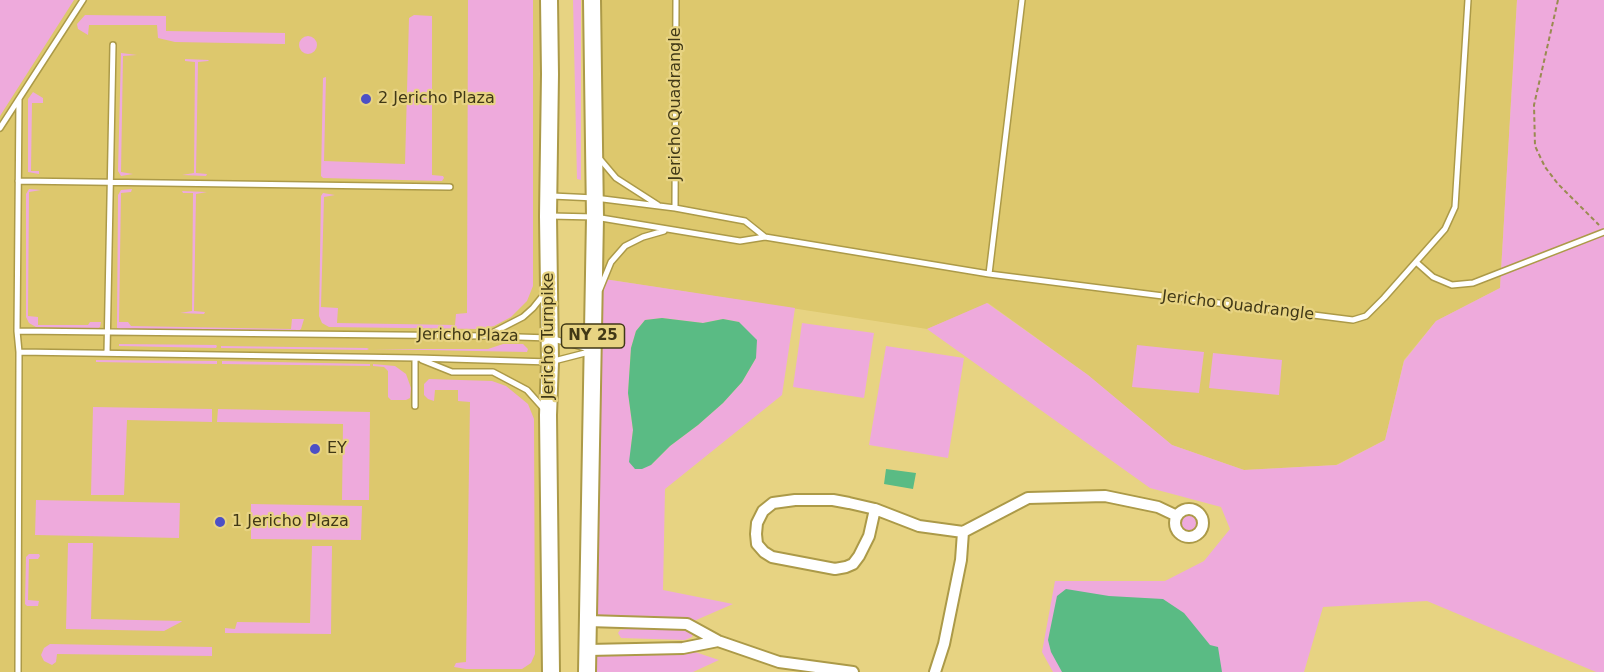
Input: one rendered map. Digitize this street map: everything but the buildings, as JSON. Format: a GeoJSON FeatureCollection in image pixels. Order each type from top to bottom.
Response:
{"type":"FeatureCollection","features":[{"type":"Feature","properties":{"kind":"main road","name":"Jericho Turnpike"},"geometry":{"type":"LineString","coordinates":[[549,0],[550,362],[548,416],[551,672]]}},
{"type":"Feature","properties":{"kind":"main road","name":"NY 25"},"geometry":{"type":"LineString","coordinates":[[587,672],[595,217],[592,0]]}},
{"type":"Feature","properties":{"kind":"street"},"geometry":{"type":"LineString","coordinates":[[875,509],[868,536],[859,556],[853,564],[846,567],[836,569],[772,557],[757,544],[757,523],[763,511],[773,504],[795,500],[833,500],[875,509],[919,526],[963,532],[1028,498],[1105,495],[1162,508],[1177,516]]}},
{"type":"Feature","properties":{"kind":"street"},"geometry":{"type":"LineString","coordinates":[[935,672],[944,644],[961,560],[963,532]]}},
{"type":"Feature","properties":{"kind":"street"},"geometry":{"type":"LineString","coordinates":[[588,621],[687,624],[779,667],[853,672]]}},
{"type":"Feature","properties":{"kind":"street"},"geometry":{"type":"LineString","coordinates":[[588,650],[683,648],[718,640]]}},
{"type":"Feature","properties":{"kind":"lane"},"geometry":{"type":"LineString","coordinates":[[0,128],[83,0]]}},
{"type":"Feature","properties":{"kind":"lane","name":"Jericho Quadrangle"},"geometry":{"type":"LineString","coordinates":[[675,208],[676,0]]}},
{"type":"Feature","properties":{"kind":"lane"},"geometry":{"type":"LineString","coordinates":[[988,274],[1022,0]]}},
{"type":"Feature","properties":{"kind":"lane","name":"Jericho Quadrangle"},"geometry":{"type":"LineString","coordinates":[[548,216],[595,217],[740,241],[765,237],[988,274],[1353,320],[1366,316],[1416,262],[1445,229],[1455,207],[1468,0]]}},
{"type":"Feature","properties":{"kind":"lane"},"geometry":{"type":"LineString","coordinates":[[107,353],[113,45]]}},
{"type":"Feature","properties":{"kind":"lane"},"geometry":{"type":"LineString","coordinates":[[18,672],[19,99]]}},
{"type":"Feature","properties":{"kind":"lane","name":"Jericho Quadrangle"},"geometry":{"type":"LineString","coordinates":[[594,150],[616,178],[660,206]]}},
{"type":"Feature","properties":{"kind":"lane"},"geometry":{"type":"LineString","coordinates":[[18,182],[450,187]]}},
{"type":"Feature","properties":{"kind":"lane","name":"Jericho Quadrangle"},"geometry":{"type":"LineString","coordinates":[[549,196],[595,198],[660,206],[746,221],[765,237]]}},
{"type":"Feature","properties":{"kind":"lane","name":"Jericho Quadrangle"},"geometry":{"type":"LineString","coordinates":[[594,304],[611,262],[625,246],[643,237],[670,230]]}},
{"type":"Feature","properties":{"kind":"lane"},"geometry":{"type":"LineString","coordinates":[[1416,262],[1433,277],[1452,285],[1473,283],[1604,232]]}},
{"type":"Feature","properties":{"kind":"lane"},"geometry":{"type":"LineString","coordinates":[[487,336],[528,313],[543,297],[550,284]]}},
{"type":"Feature","properties":{"kind":"lane","name":"Jericho Plaza"},"geometry":{"type":"LineString","coordinates":[[17,331],[550,338],[594,351]]}},
{"type":"Feature","properties":{"kind":"lane","name":"Jericho Plaza"},"geometry":{"type":"LineString","coordinates":[[19,352],[550,362],[594,351]]}},
{"type":"Feature","properties":{"kind":"lane"},"geometry":{"type":"LineString","coordinates":[[416,406],[416,358],[452,372],[493,372],[527,390],[543,406],[548,416]]}},
{"type":"Feature","properties":{"kind":"path"},"geometry":{"type":"LineString","coordinates":[[1558,0],[1534,105],[1535,146],[1545,167],[1558,184],[1592,216],[1604,232]]}},
{"type":"Feature","properties":{"kind":"shaded area"},"geometry":{"type":"Polygon","coordinates":[[[0,0],[541,0],[542,672],[0,672],[0,0]]]}},
{"type":"Feature","properties":{"kind":"shaded area"},"geometry":{"type":"Polygon","coordinates":[[[0,0],[74,0],[0,116],[0,0]]]}},
{"type":"Feature","properties":{"kind":"shaded area"},"geometry":{"type":"Polygon","coordinates":[[[468,0],[533,0],[533,286],[527,301],[511,317],[494,326],[481,329],[329,327],[322,323],[319,316],[321,196],[323,193],[335,195],[324,197],[321,307],[338,308],[337,323],[455,325],[456,314],[467,313],[468,0]]]}},
{"type":"Feature","properties":{"kind":"shaded area"},"geometry":{"type":"Polygon","coordinates":[[[573,0],[581,0],[581,180],[577,179],[573,0]]]}},
{"type":"Feature","properties":{"kind":"shaded area"},"geometry":{"type":"Polygon","coordinates":[[[592,0],[1517,0],[1500,288],[1436,321],[1404,360],[1385,440],[1336,465],[1244,470],[1172,445],[1088,375],[988,303],[927,329],[604,279],[594,304],[592,0]]]}},
{"type":"Feature","properties":{"kind":"shaded area"},"geometry":{"type":"Polygon","coordinates":[[[1517,0],[1604,0],[1604,672],[1596,672],[1427,601],[1323,607],[1304,672],[1053,672],[1042,652],[1055,581],[1165,581],[1204,561],[1230,529],[1221,507],[1150,488],[927,329],[987,303],[1088,375],[1172,445],[1244,470],[1337,465],[1385,440],[1404,361],[1436,321],[1500,288],[1517,0]]]}},
{"type":"Feature","properties":{"kind":"shaded area"},"geometry":{"type":"Polygon","coordinates":[[[85,15],[166,16],[166,31],[285,33],[285,44],[175,42],[158,38],[157,25],[89,25],[88,35],[78,29],[77,24],[85,15]]]}},
{"type":"Feature","properties":{"kind":"shaded area"},"geometry":{"type":"Polygon","coordinates":[[[414,15],[432,16],[432,175],[444,178],[442,181],[323,178],[321,176],[323,78],[326,77],[324,161],[405,164],[409,18],[414,15]]]}},
{"type":"Feature","properties":{"kind":"shaded area"},"geometry":{"type":"Polygon","coordinates":[[[304,36],[312,36],[317,41],[315,52],[304,54],[299,49],[299,41],[304,36]]]}},
{"type":"Feature","properties":{"kind":"shaded area"},"geometry":{"type":"Polygon","coordinates":[[[121,53],[137,55],[123,56],[121,172],[133,174],[121,176],[118,171],[121,53]]]}},
{"type":"Feature","properties":{"kind":"shaded area"},"geometry":{"type":"Polygon","coordinates":[[[185,59],[209,60],[198,62],[196,173],[207,174],[206,176],[182,175],[194,173],[195,62],[185,61],[185,59]]]}},
{"type":"Feature","properties":{"kind":"shaded area"},"geometry":{"type":"Polygon","coordinates":[[[33,92],[43,98],[43,103],[32,103],[31,171],[39,171],[39,174],[28,172],[28,99],[33,92]]]}},
{"type":"Feature","properties":{"kind":"shaded area"},"geometry":{"type":"Polygon","coordinates":[[[29,189],[41,190],[29,192],[28,316],[38,317],[38,325],[88,325],[90,322],[101,322],[97,329],[36,327],[29,323],[26,317],[26,194],[29,189]]]}},
{"type":"Feature","properties":{"kind":"shaded area"},"geometry":{"type":"Polygon","coordinates":[[[132,189],[131,192],[121,193],[119,322],[128,322],[131,326],[291,329],[292,319],[304,319],[301,329],[297,332],[120,330],[117,328],[118,195],[121,190],[132,189]]]}},
{"type":"Feature","properties":{"kind":"shaded area"},"geometry":{"type":"Polygon","coordinates":[[[182,191],[207,192],[196,194],[194,311],[205,312],[204,314],[180,313],[192,311],[193,193],[182,191]]]}},
{"type":"Feature","properties":{"kind":"shaded area"},"geometry":{"type":"Polygon","coordinates":[[[604,279],[795,308],[782,395],[665,489],[663,590],[733,604],[687,624],[588,621],[593,338],[604,279]],[[662,318],[645,320],[636,331],[631,348],[628,393],[633,430],[631,446],[651,465],[670,446],[723,403],[742,382],[756,358],[739,322],[723,319],[703,323],[662,318]]]}},
{"type":"Feature","properties":{"kind":"shaded area"},"geometry":{"type":"Polygon","coordinates":[[[662,318],[703,323],[723,319],[739,322],[757,340],[756,358],[742,382],[723,403],[670,446],[651,465],[635,469],[629,462],[633,430],[628,393],[631,348],[636,331],[645,320],[662,318]]]}},
{"type":"Feature","properties":{"kind":"shaded area"},"geometry":{"type":"Polygon","coordinates":[[[802,323],[874,333],[864,398],[793,387],[802,323]]]}},
{"type":"Feature","properties":{"kind":"shaded area"},"geometry":{"type":"Polygon","coordinates":[[[119,344],[217,346],[216,348],[119,346],[119,344]]]}},
{"type":"Feature","properties":{"kind":"shaded area"},"geometry":{"type":"Polygon","coordinates":[[[503,344],[523,344],[528,349],[527,352],[373,349],[488,349],[503,344]]]}},
{"type":"Feature","properties":{"kind":"shaded area"},"geometry":{"type":"Polygon","coordinates":[[[1137,345],[1204,352],[1199,393],[1132,387],[1137,345]]]}},
{"type":"Feature","properties":{"kind":"shaded area"},"geometry":{"type":"Polygon","coordinates":[[[221,346],[367,348],[369,349],[221,348],[221,346]]]}},
{"type":"Feature","properties":{"kind":"shaded area"},"geometry":{"type":"Polygon","coordinates":[[[886,346],[964,358],[948,458],[869,445],[886,346]]]}},
{"type":"Feature","properties":{"kind":"shaded area"},"geometry":{"type":"Polygon","coordinates":[[[1213,353],[1282,360],[1279,395],[1209,388],[1213,353]]]}},
{"type":"Feature","properties":{"kind":"shaded area"},"geometry":{"type":"Polygon","coordinates":[[[96,360],[217,361],[217,364],[96,362],[96,360]]]}},
{"type":"Feature","properties":{"kind":"shaded area"},"geometry":{"type":"Polygon","coordinates":[[[222,361],[370,364],[370,366],[222,364],[222,361]]]}},
{"type":"Feature","properties":{"kind":"shaded area"},"geometry":{"type":"Polygon","coordinates":[[[373,364],[395,366],[406,374],[411,388],[410,398],[391,400],[388,397],[388,371],[384,367],[373,366],[373,364]]]}},
{"type":"Feature","properties":{"kind":"shaded area"},"geometry":{"type":"Polygon","coordinates":[[[429,379],[492,381],[506,386],[528,404],[534,419],[535,654],[531,663],[522,669],[454,667],[456,663],[466,662],[470,402],[458,401],[458,390],[435,390],[434,401],[428,399],[424,395],[424,384],[429,379]]]}},
{"type":"Feature","properties":{"kind":"shaded area"},"geometry":{"type":"Polygon","coordinates":[[[93,407],[212,409],[212,422],[127,420],[124,495],[91,495],[93,407]]]}},
{"type":"Feature","properties":{"kind":"shaded area"},"geometry":{"type":"Polygon","coordinates":[[[218,409],[370,412],[369,500],[342,500],[343,424],[217,422],[218,409]]]}},
{"type":"Feature","properties":{"kind":"shaded area"},"geometry":{"type":"Polygon","coordinates":[[[886,469],[916,473],[913,489],[884,484],[886,469]]]}},
{"type":"Feature","properties":{"kind":"shaded area"},"geometry":{"type":"Polygon","coordinates":[[[36,500],[180,503],[179,538],[35,535],[36,500]]]}},
{"type":"Feature","properties":{"kind":"shaded area"},"geometry":{"type":"Polygon","coordinates":[[[251,504],[362,506],[361,540],[251,539],[251,504]]]}},
{"type":"Feature","properties":{"kind":"shaded area"},"geometry":{"type":"Polygon","coordinates":[[[1189,511],[1197,514],[1200,522],[1197,530],[1189,533],[1181,530],[1178,522],[1181,514],[1189,511]]]}},
{"type":"Feature","properties":{"kind":"shaded area"},"geometry":{"type":"Polygon","coordinates":[[[68,543],[93,543],[91,619],[182,621],[164,631],[66,629],[68,543]]]}},
{"type":"Feature","properties":{"kind":"shaded area"},"geometry":{"type":"Polygon","coordinates":[[[312,546],[332,546],[331,634],[225,633],[225,628],[235,629],[237,622],[310,623],[312,546]]]}},
{"type":"Feature","properties":{"kind":"shaded area"},"geometry":{"type":"Polygon","coordinates":[[[29,554],[40,556],[38,559],[29,559],[28,600],[39,601],[38,606],[25,604],[26,557],[29,554]]]}},
{"type":"Feature","properties":{"kind":"shaded area"},"geometry":{"type":"Polygon","coordinates":[[[1066,589],[1109,596],[1163,599],[1184,613],[1210,645],[1218,647],[1222,672],[1062,672],[1051,652],[1048,640],[1057,596],[1066,589]]]}},
{"type":"Feature","properties":{"kind":"shaded area"},"geometry":{"type":"Polygon","coordinates":[[[687,629],[693,634],[685,640],[621,638],[618,633],[620,630],[687,629]]]}},
{"type":"Feature","properties":{"kind":"shaded area"},"geometry":{"type":"Polygon","coordinates":[[[50,644],[212,647],[212,656],[57,654],[56,662],[52,665],[44,661],[41,655],[44,648],[50,644]]]}},
{"type":"Feature","properties":{"kind":"shaded area"},"geometry":{"type":"Polygon","coordinates":[[[683,648],[719,660],[693,672],[587,672],[588,650],[683,648]]]}},
{"type":"Feature","properties":{"kind":"place","name":"2 Jericho Plaza"},"geometry":{"type":"Point","coordinates":[366,99]}},
{"type":"Feature","properties":{"kind":"place","name":"EY"},"geometry":{"type":"Point","coordinates":[315,449]}},
{"type":"Feature","properties":{"kind":"place","name":"1 Jericho Plaza"},"geometry":{"type":"Point","coordinates":[220,522]}}]}
